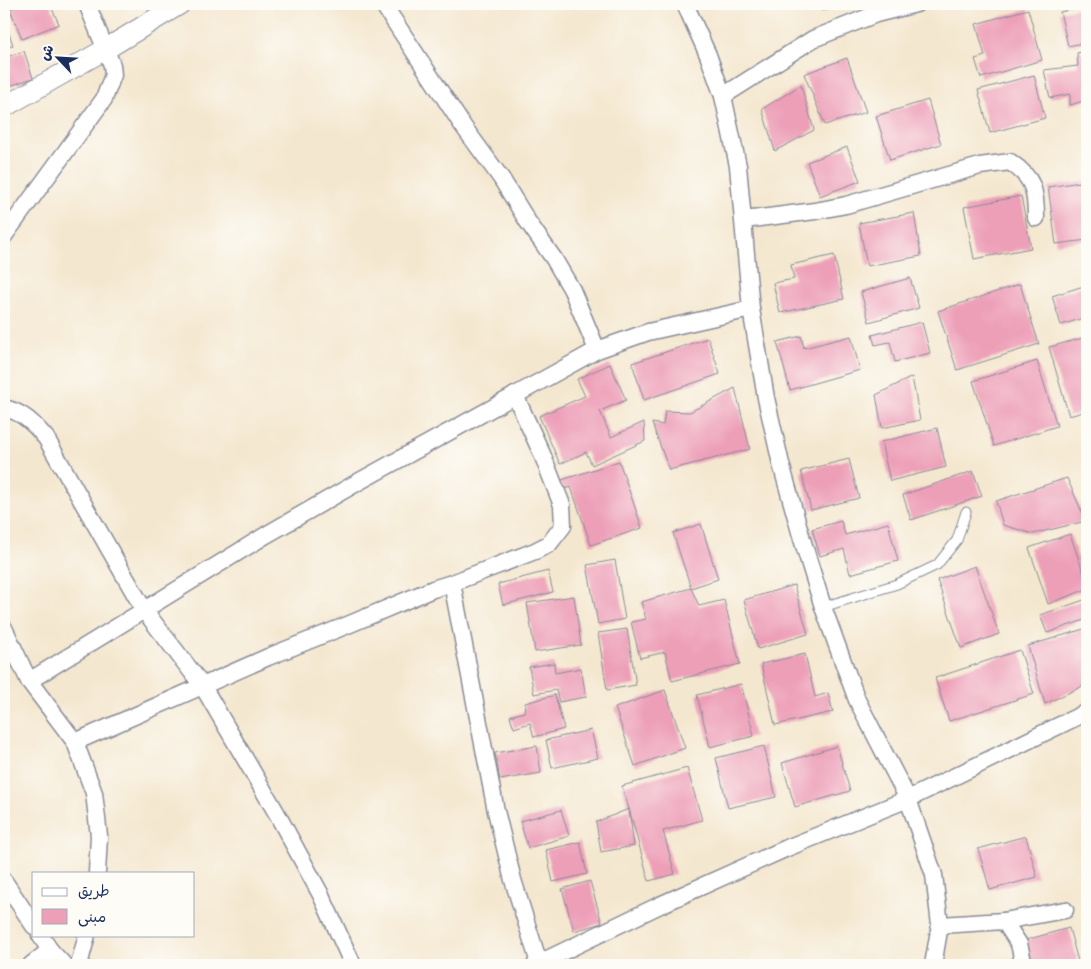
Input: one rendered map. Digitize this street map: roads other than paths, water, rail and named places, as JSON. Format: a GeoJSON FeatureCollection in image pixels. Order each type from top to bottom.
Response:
{"type":"FeatureCollection","features":[{"type":"Feature","properties":{"kind":"street"},"geometry":{"type":"LineString","coordinates":[[4,236],[104,99],[113,75],[112,65],[106,49],[86,4]]}},
{"type":"Feature","properties":{"kind":"street"},"geometry":{"type":"LineString","coordinates":[[4,107],[180,4]]}},
{"type":"Feature","properties":{"kind":"street"},"geometry":{"type":"LineString","coordinates":[[383,4],[463,126],[501,178],[554,259],[572,290],[597,350]]}},
{"type":"Feature","properties":{"kind":"street"},"geometry":{"type":"LineString","coordinates":[[685,4],[708,55],[723,96],[738,166],[751,309],[770,417],[784,473],[823,608],[857,700],[908,799],[934,875],[940,925],[933,965]]}},
{"type":"Feature","properties":{"kind":"street"},"geometry":{"type":"LineString","coordinates":[[723,96],[813,39],[876,14],[916,4]]}},
{"type":"Feature","properties":{"kind":"street"},"geometry":{"type":"LineString","coordinates":[[744,220],[846,205],[980,166],[1010,162],[1029,179],[1036,195],[1036,218]]}},
{"type":"Feature","properties":{"kind":"street"},"geometry":{"type":"LineString","coordinates":[[29,680],[283,525],[597,350],[648,332],[751,309]]}},
{"type":"Feature","properties":{"kind":"street"},"geometry":{"type":"LineString","coordinates":[[75,742],[202,686],[433,589],[549,544],[562,526],[562,505],[542,454],[515,395]]}},
{"type":"Feature","properties":{"kind":"street"},"geometry":{"type":"LineString","coordinates":[[4,408],[23,415],[36,425],[46,438],[144,610],[202,686],[276,812],[312,878],[353,965]]}},
{"type":"Feature","properties":{"kind":"street"},"geometry":{"type":"LineString","coordinates":[[452,583],[496,811],[537,964],[660,905],[786,848],[908,799],[1087,712]]}},
{"type":"Feature","properties":{"kind":"street"},"geometry":{"type":"LineString","coordinates":[[4,628],[29,680],[75,742],[94,793],[99,836],[97,872]]}},
{"type":"Feature","properties":{"kind":"street"},"geometry":{"type":"LineString","coordinates":[[4,881],[32,923]]}},
{"type":"Feature","properties":{"kind":"street"},"geometry":{"type":"LineString","coordinates":[[940,925],[1004,921],[1065,910]]}},
{"type":"Feature","properties":{"kind":"street"},"geometry":{"type":"LineString","coordinates":[[1004,921],[1019,944],[1024,965]]}},
{"type":"Feature","properties":{"kind":"street"},"geometry":{"type":"LineString","coordinates":[[41,936],[50,950],[64,965]]}},
{"type":"Feature","properties":{"kind":"street"},"geometry":{"type":"LineString","coordinates":[[79,965],[87,936]]}},
{"type":"Feature","properties":{"kind":"street"},"geometry":{"type":"LineString","coordinates":[[31,965],[50,950]]}},
{"type":"Feature","properties":{"kind":"lane"},"geometry":{"type":"LineString","coordinates":[[823,608],[897,584],[937,565],[957,540],[966,512]]}}]}
